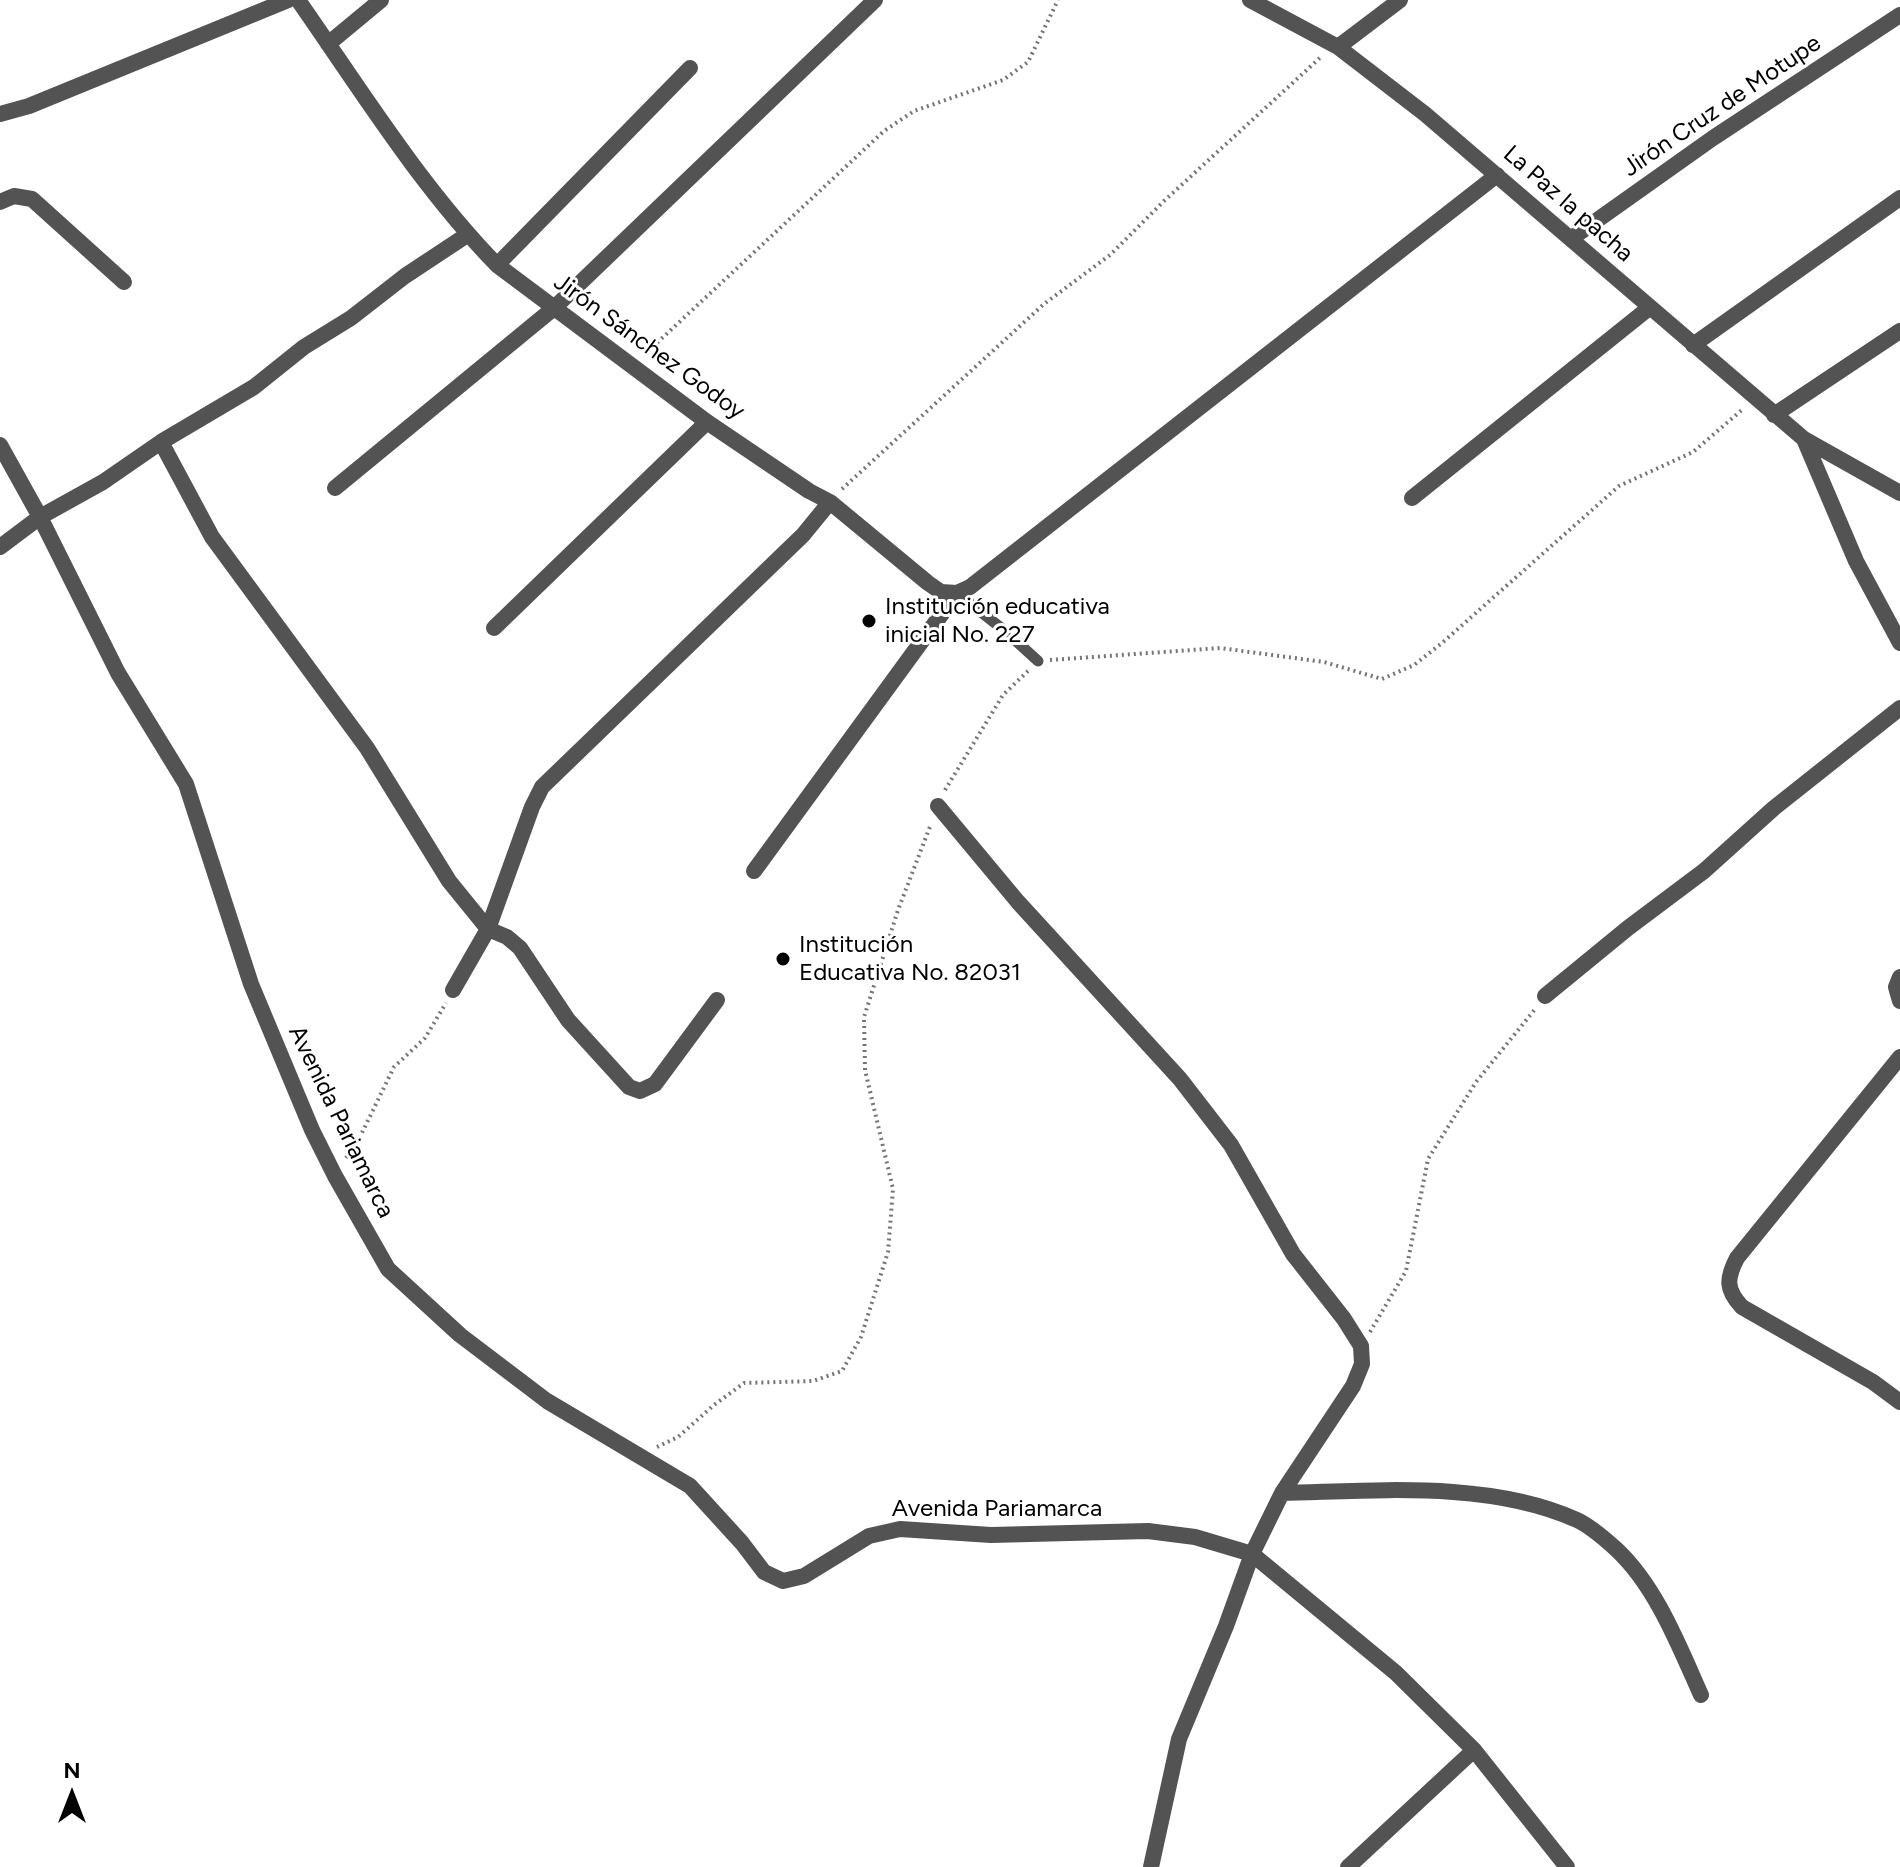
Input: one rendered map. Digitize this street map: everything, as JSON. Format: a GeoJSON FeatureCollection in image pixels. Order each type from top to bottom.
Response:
{"type":"FeatureCollection","features":[{"type":"Feature","properties":{"kind":"street"},"geometry":{"type":"LineString","coordinates":[[0,114],[29,106],[288,0]]}},
{"type":"Feature","properties":{"kind":"street","name":"Jirón Sánchez Godoy"},"geometry":{"type":"LineString","coordinates":[[298,0],[467,235],[497,265],[707,422],[830,502],[928,583],[941,592],[957,593]]}},
{"type":"Feature","properties":{"kind":"street"},"geometry":{"type":"LineString","coordinates":[[328,44],[381,0]]}},
{"type":"Feature","properties":{"kind":"street"},"geometry":{"type":"LineString","coordinates":[[335,488],[554,308],[875,0]]}},
{"type":"Feature","properties":{"kind":"street","name":"La Paz la pacha"},"geometry":{"type":"LineString","coordinates":[[1250,0],[1338,47],[1425,114],[1804,439],[1900,493]]}},
{"type":"Feature","properties":{"kind":"street"},"geometry":{"type":"LineString","coordinates":[[1338,47],[1400,0]]}},
{"type":"Feature","properties":{"kind":"street","name":"Jirón Cruz de Motupe"},"geometry":{"type":"LineString","coordinates":[[1572,238],[1713,138],[1900,15]]}},
{"type":"Feature","properties":{"kind":"street"},"geometry":{"type":"LineString","coordinates":[[497,265],[690,68]]}},
{"type":"Feature","properties":{"kind":"street"},"geometry":{"type":"LineString","coordinates":[[754,871],[957,593],[970,587],[1497,175]]}},
{"type":"Feature","properties":{"kind":"street"},"geometry":{"type":"LineString","coordinates":[[0,202],[14,196],[32,199],[124,282]]}},
{"type":"Feature","properties":{"kind":"street"},"geometry":{"type":"LineString","coordinates":[[1693,345],[1900,198]]}},
{"type":"Feature","properties":{"kind":"street"},"geometry":{"type":"LineString","coordinates":[[0,547],[40,517],[103,482],[161,442],[254,387],[304,347],[467,235]]}},
{"type":"Feature","properties":{"kind":"street"},"geometry":{"type":"LineString","coordinates":[[1412,498],[1649,308]]}},
{"type":"Feature","properties":{"kind":"street"},"geometry":{"type":"LineString","coordinates":[[1774,415],[1900,331]]}},
{"type":"Feature","properties":{"kind":"street"},"geometry":{"type":"LineString","coordinates":[[494,628],[707,422]]}},
{"type":"Feature","properties":{"kind":"street"},"geometry":{"type":"LineString","coordinates":[[1804,439],[1856,561],[1900,643]]}},
{"type":"Feature","properties":{"kind":"street"},"geometry":{"type":"LineString","coordinates":[[161,442],[212,537],[367,748],[449,881],[488,929],[507,937],[520,948],[568,1020],[629,1087],[640,1091],[655,1084],[717,1000]]}},
{"type":"Feature","properties":{"kind":"street","name":"Avenida Pariamarca"},"geometry":{"type":"LineString","coordinates":[[0,447],[40,517],[118,673],[186,784],[251,984],[335,1176],[388,1269],[460,1335],[547,1401],[690,1486],[764,1572],[783,1581],[804,1576],[869,1536],[900,1529],[991,1535],[1148,1531],[1195,1537],[1252,1554]]}},
{"type":"Feature","properties":{"kind":"street"},"geometry":{"type":"LineString","coordinates":[[453,990],[488,929],[542,787],[803,535],[830,502]]}},
{"type":"Feature","properties":{"kind":"street"},"geometry":{"type":"LineString","coordinates":[[1545,996],[1704,871],[1774,808],[1900,708]]}},
{"type":"Feature","properties":{"kind":"street"},"geometry":{"type":"LineString","coordinates":[[938,806],[1018,902],[1180,1079],[1231,1145],[1293,1254],[1361,1346],[1362,1364],[1353,1386],[1282,1493],[1252,1554],[1179,1739],[1151,1867]]}},
{"type":"Feature","properties":{"kind":"street"},"geometry":{"type":"LineString","coordinates":[[1900,977],[1896,987],[1900,1001]]}},
{"type":"Feature","properties":{"kind":"street"},"geometry":{"type":"LineString","coordinates":[[1900,1057],[1737,1258],[1727,1285],[1732,1297],[1742,1307],[1873,1382],[1900,1402]]}},
{"type":"Feature","properties":{"kind":"street"},"geometry":{"type":"LineString","coordinates":[[1282,1493],[1401,1490],[1464,1494],[1528,1502],[1579,1520],[1617,1550],[1664,1612],[1701,1695]]}},
{"type":"Feature","properties":{"kind":"street"},"geometry":{"type":"LineString","coordinates":[[1252,1554],[1396,1673],[1474,1750],[1567,1867]]}},
{"type":"Feature","properties":{"kind":"street"},"geometry":{"type":"LineString","coordinates":[[1348,1867],[1474,1750]]}},
{"type":"Feature","properties":{"kind":"lane","name":"Jirón Sánchez Godoy"},"geometry":{"type":"LineString","coordinates":[[957,593],[1038,661]]}},
{"type":"Feature","properties":{"kind":"path"},"geometry":{"type":"LineString","coordinates":[[633,365],[884,131],[914,111],[1003,80],[1028,62],[1058,0]]}},
{"type":"Feature","properties":{"kind":"path"},"geometry":{"type":"LineString","coordinates":[[830,502],[981,359],[1044,304],[1110,255],[1319,58],[1338,47]]}},
{"type":"Feature","properties":{"kind":"path"},"geometry":{"type":"LineString","coordinates":[[640,1455],[678,1437],[744,1383],[813,1381],[842,1371],[861,1337],[888,1252],[893,1189],[865,1070],[864,1017],[898,910],[938,806],[1003,695],[1038,661],[1220,648],[1324,662],[1382,679],[1414,665],[1442,643],[1619,486],[1693,452],[1754,399]]}},
{"type":"Feature","properties":{"kind":"path"},"geometry":{"type":"LineString","coordinates":[[335,1176],[358,1141],[394,1067],[425,1038],[453,990]]}},
{"type":"Feature","properties":{"kind":"path"},"geometry":{"type":"LineString","coordinates":[[1361,1346],[1406,1271],[1428,1159],[1476,1082],[1545,996]]}},
{"type":"Feature","properties":{"kind":"place","name":"Institución educativa inicial No. 227"},"geometry":{"type":"Point","coordinates":[869,621]}},
{"type":"Feature","properties":{"kind":"place","name":"Institución Educativa No. 82031"},"geometry":{"type":"Point","coordinates":[783,959]}}]}
